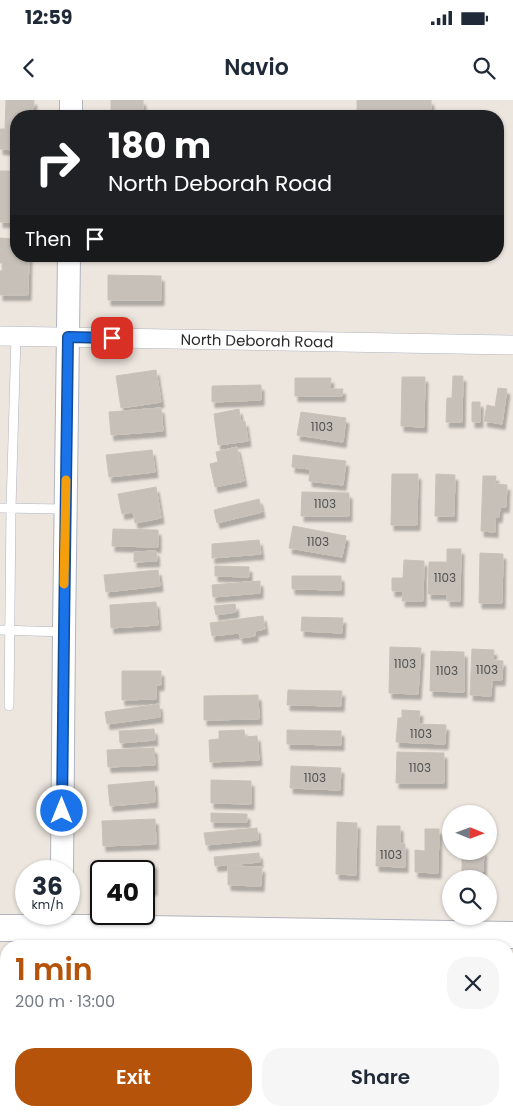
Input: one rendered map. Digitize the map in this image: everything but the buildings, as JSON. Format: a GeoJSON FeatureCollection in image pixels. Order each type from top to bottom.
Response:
{"type":"FeatureCollection","features":[{"type":"Feature","properties":{"kind":"main road"},"geometry":{"type":"LineString","coordinates":[[0,928],[453,937],[513,935]]}},
{"type":"Feature","properties":{"kind":"street"},"geometry":{"type":"LineString","coordinates":[[62,860],[69,262]]}},
{"type":"Feature","properties":{"kind":"street","name":"North Deborah Road"},"geometry":{"type":"LineString","coordinates":[[8,336],[513,346]]}},
{"type":"Feature","properties":{"kind":"lane"},"geometry":{"type":"LineString","coordinates":[[8,336],[11,508],[5,630],[9,706]]}},
{"type":"Feature","properties":{"kind":"lane"},"geometry":{"type":"LineString","coordinates":[[0,508],[66,509]]}},
{"type":"Feature","properties":{"kind":"lane"},"geometry":{"type":"LineString","coordinates":[[5,630],[64,632]]}},
{"type":"Feature","properties":{"kind":"slow traffic"},"geometry":{"type":"LineString","coordinates":[[64,584],[66,480]]}},
{"type":"Feature","properties":{"kind":"route"},"geometry":{"type":"LineString","coordinates":[[62,811],[68,337],[112,338]]}}]}
